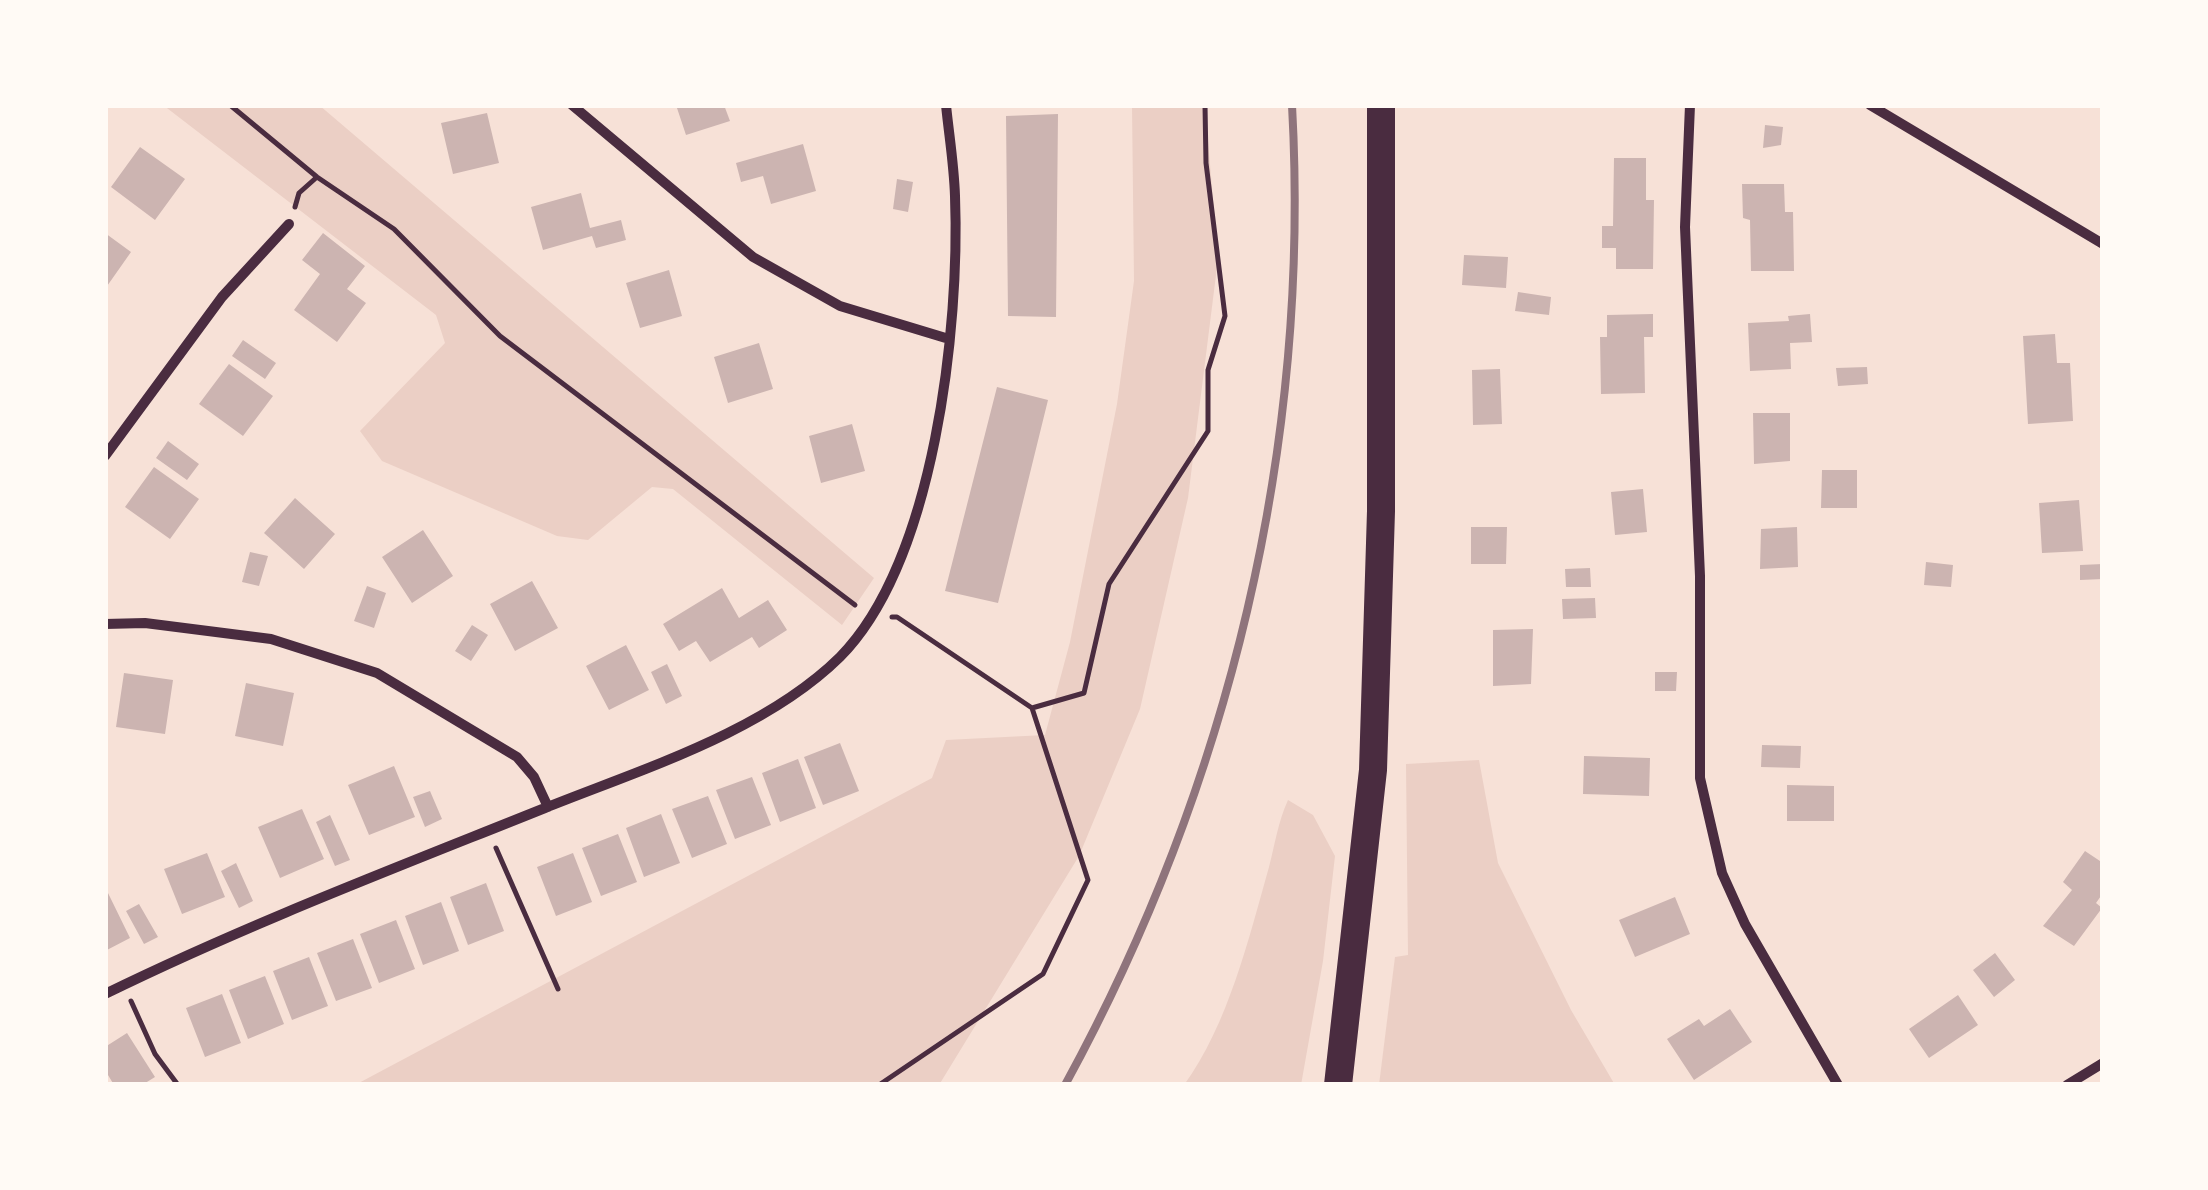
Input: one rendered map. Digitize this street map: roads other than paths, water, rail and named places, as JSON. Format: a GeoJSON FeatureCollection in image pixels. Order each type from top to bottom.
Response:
{"type":"FeatureCollection","features":[{"type":"Feature","properties":{"kind":"highway"},"geometry":{"type":"LineString","coordinates":[[1338,1085],[1373,770],[1381,512],[1382,105]]}},
{"type":"Feature","properties":{"kind":"street"},"geometry":{"type":"LineString","coordinates":[[572,105],[753,258],[840,306],[949,339]]}},
{"type":"Feature","properties":{"kind":"street"},"geometry":{"type":"LineString","coordinates":[[105,994],[489,831],[654,766],[725,733],[792,695],[840,656],[871,617],[914,526],[938,421],[949,339],[955,196],[946,105]]}},
{"type":"Feature","properties":{"kind":"street"},"geometry":{"type":"LineString","coordinates":[[1690,105],[1685,227],[1695,403],[1700,778],[1722,873],[1745,924],[1838,1085]]}},
{"type":"Feature","properties":{"kind":"street"},"geometry":{"type":"LineString","coordinates":[[1870,105],[2103,244]]}},
{"type":"Feature","properties":{"kind":"street"},"geometry":{"type":"LineString","coordinates":[[105,456],[222,297],[289,224]]}},
{"type":"Feature","properties":{"kind":"street"},"geometry":{"type":"LineString","coordinates":[[105,624],[145,623],[271,639],[377,673],[517,757],[534,777],[548,807]]}},
{"type":"Feature","properties":{"kind":"street"},"geometry":{"type":"LineString","coordinates":[[2067,1085],[2103,1062]]}},
{"type":"Feature","properties":{"kind":"railway"},"geometry":{"type":"LineString","coordinates":[[1065,1085],[1123,971],[1172,853],[1214,733],[1247,611],[1272,486],[1288,360],[1294,233],[1292,105]]}}]}
